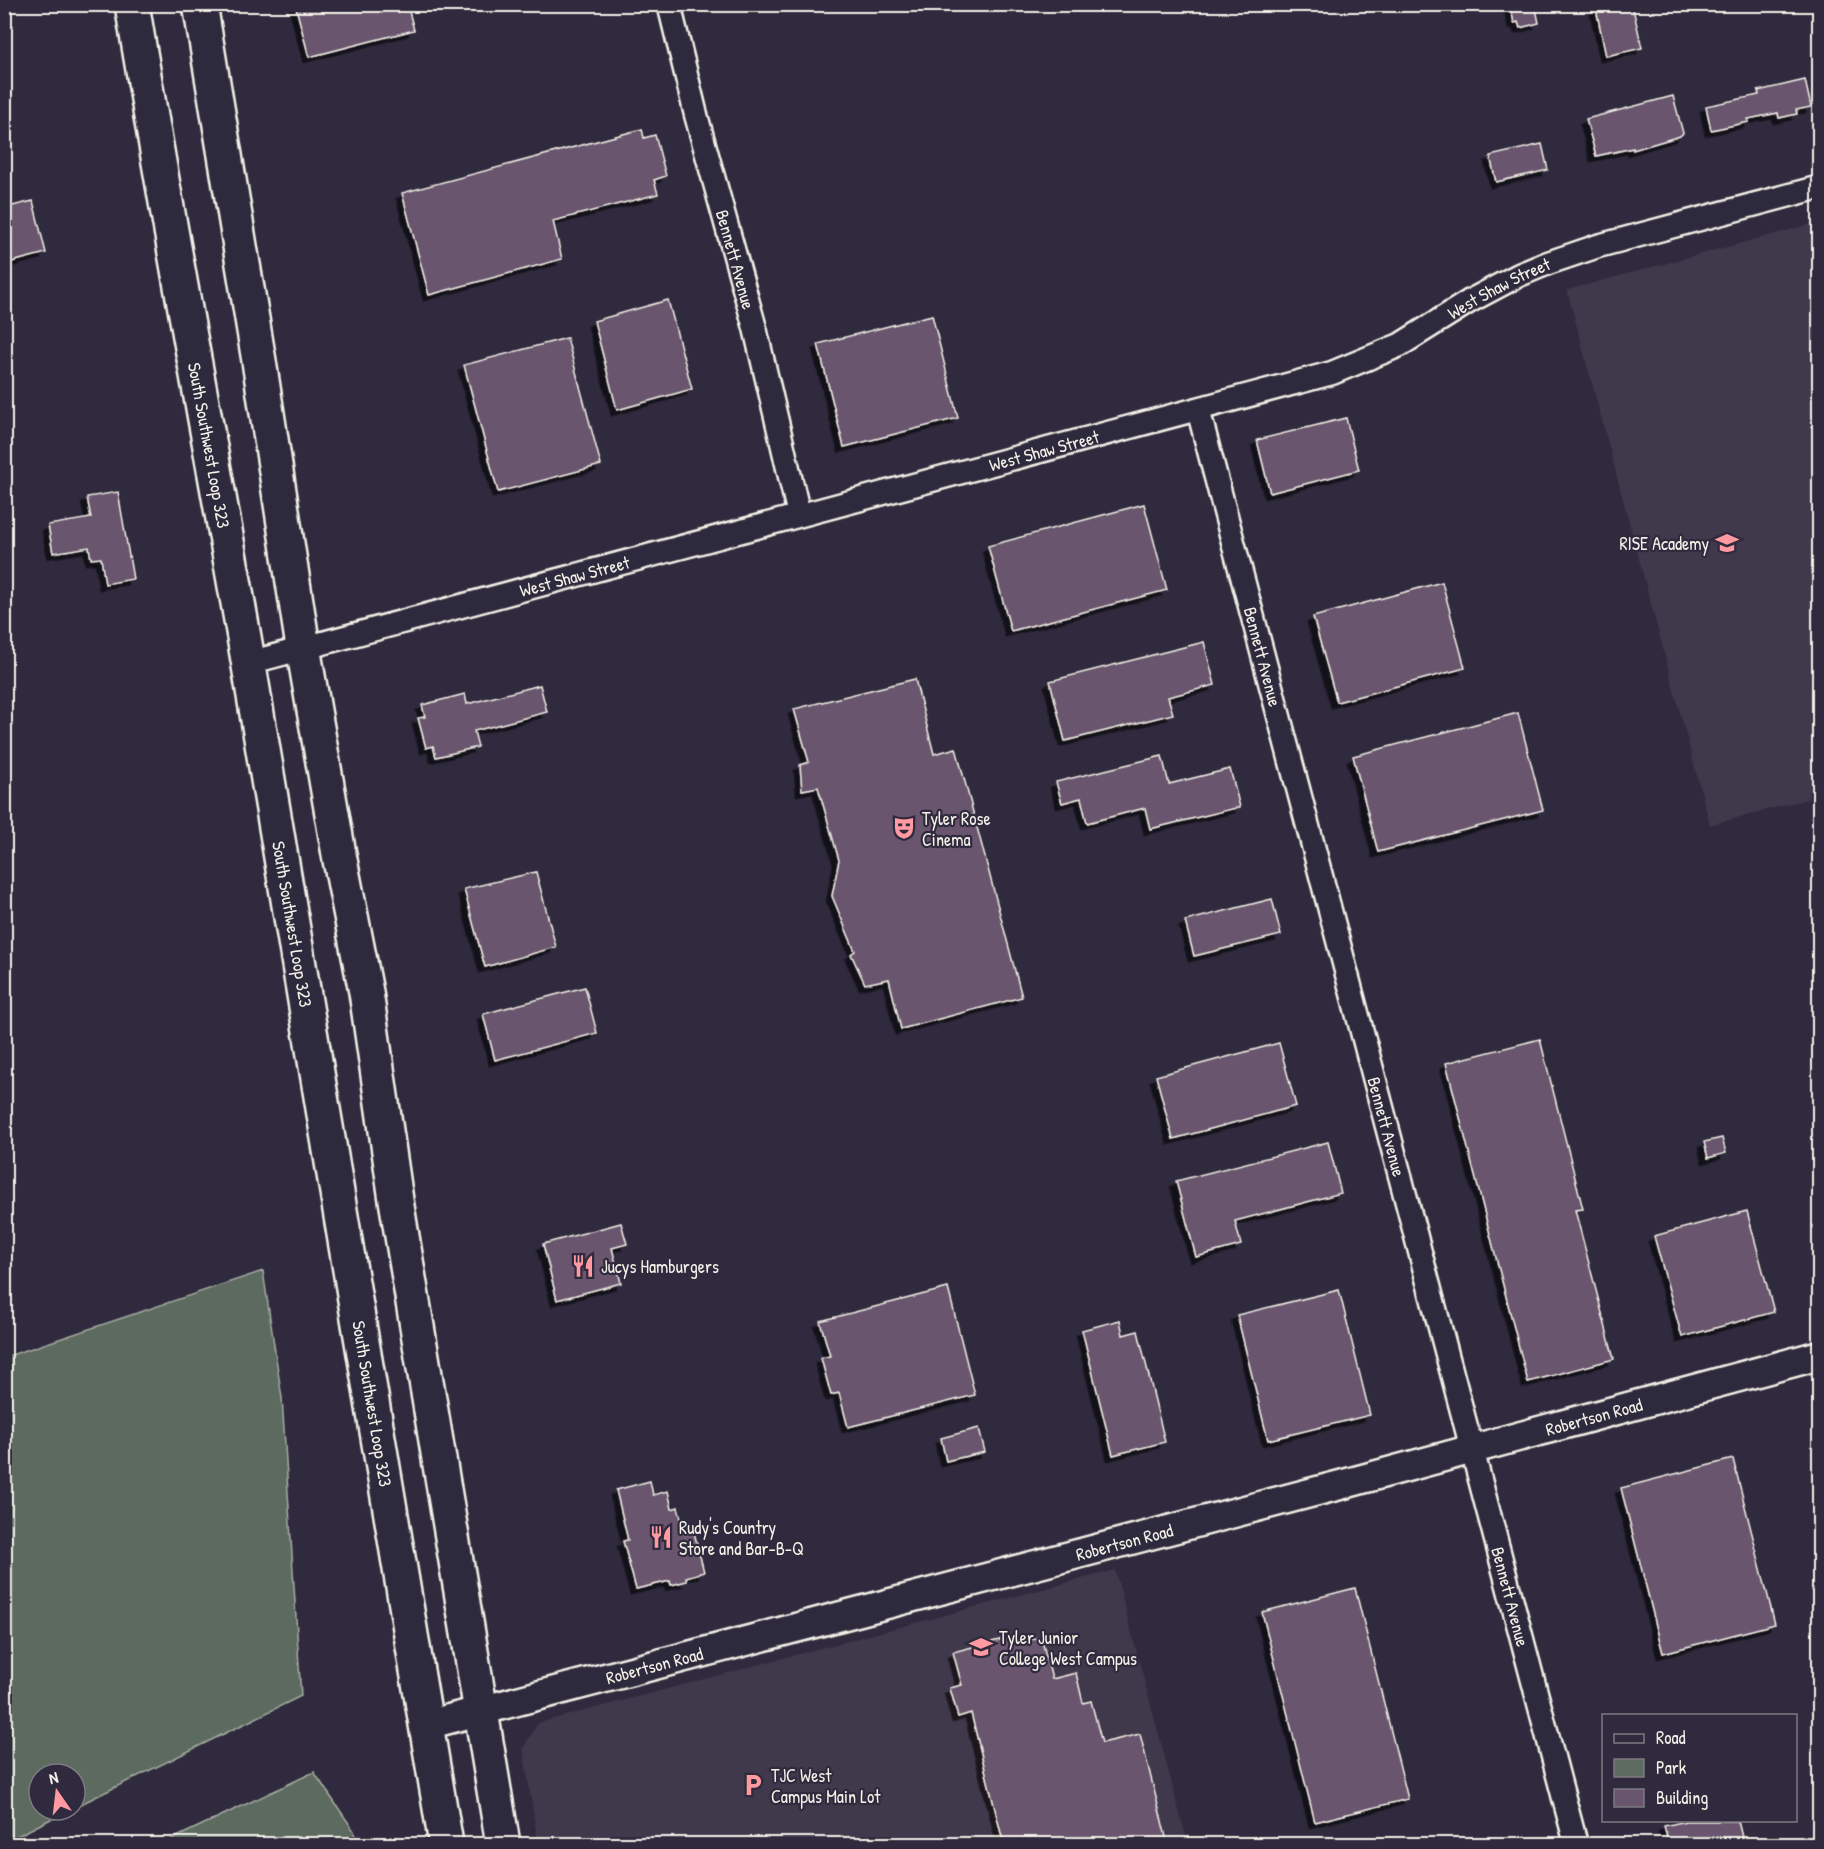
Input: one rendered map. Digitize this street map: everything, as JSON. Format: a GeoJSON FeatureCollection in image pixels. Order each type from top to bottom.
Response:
{"type":"FeatureCollection","features":[{"type":"Feature","properties":{"kind":"highway","name":"South Southwest Loop 323"},"geometry":{"type":"LineString","coordinates":[[132,4],[341,1208],[446,1845]]}},
{"type":"Feature","properties":{"kind":"highway"},"geometry":{"type":"LineString","coordinates":[[200,4],[258,351],[303,647],[339,860],[366,992],[396,1200],[504,1845]]}},
{"type":"Feature","properties":{"kind":"street","name":"Bennett Avenue"},"geometry":{"type":"LineString","coordinates":[[669,4],[696,115],[755,328],[799,515]]}},
{"type":"Feature","properties":{"kind":"street","name":"West Shaw Street"},"geometry":{"type":"LineString","coordinates":[[248,663],[1332,373],[1377,356],[1420,334],[1470,301],[1519,275],[1574,253],[1820,187]]}},
{"type":"Feature","properties":{"kind":"street","name":"Bennett Avenue"},"geometry":{"type":"LineString","coordinates":[[1198,409],[1576,1845]]}},
{"type":"Feature","properties":{"kind":"street","name":"Robertson Road"},"geometry":{"type":"LineString","coordinates":[[426,1725],[1820,1355]]}},
{"type":"Feature","properties":{"kind":"shaded area","name":"RISE Academy"},"geometry":{"type":"Polygon","coordinates":[[[1819,222],[1819,796],[1710,825],[1567,290],[1819,222]]]}},
{"type":"Feature","properties":{"kind":"shaded area","name":"Tyler Junior College West Campus"},"geometry":{"type":"Polygon","coordinates":[[[1115,1570],[1188,1844],[538,1844],[523,1748],[538,1723],[1115,1570]]]}},
{"type":"Feature","properties":{"kind":"green space"},"geometry":{"type":"Polygon","coordinates":[[[263,1271],[282,1398],[301,1696],[87,1801],[87,1762],[27,1762],[27,1822],[45,1822],[5,1842],[5,1357],[263,1271]]]}},
{"type":"Feature","properties":{"kind":"green space"},"geometry":{"type":"Polygon","coordinates":[[[314,1772],[354,1831],[356,1844],[162,1844],[314,1772]]]}},
{"type":"Feature","properties":{"kind":"building"},"geometry":{"type":"Polygon","coordinates":[[[295,4],[407,4],[414,30],[309,57],[295,4]]]}},
{"type":"Feature","properties":{"kind":"building"},"geometry":{"type":"Polygon","coordinates":[[[1510,4],[1535,4],[1539,23],[1520,28],[1518,22],[1514,23],[1510,4]]]}},
{"type":"Feature","properties":{"kind":"building"},"geometry":{"type":"Polygon","coordinates":[[[1595,4],[1632,4],[1642,48],[1606,56],[1595,4]]]}},
{"type":"Feature","properties":{"kind":"building"},"geometry":{"type":"Polygon","coordinates":[[[1805,80],[1811,107],[1796,110],[1797,114],[1779,118],[1778,113],[1711,130],[1706,106],[1759,95],[1758,91],[1805,80]]]}},
{"type":"Feature","properties":{"kind":"building"},"geometry":{"type":"Polygon","coordinates":[[[1673,96],[1683,133],[1680,136],[1633,150],[1633,148],[1596,156],[1586,119],[1673,96]]]}},
{"type":"Feature","properties":{"kind":"building"},"geometry":{"type":"Polygon","coordinates":[[[642,129],[644,138],[655,135],[666,176],[654,180],[658,194],[553,221],[562,259],[429,295],[402,193],[642,129]]]}},
{"type":"Feature","properties":{"kind":"building"},"geometry":{"type":"Polygon","coordinates":[[[1542,144],[1548,170],[1496,182],[1490,156],[1542,144]]]}},
{"type":"Feature","properties":{"kind":"building"},"geometry":{"type":"Polygon","coordinates":[[[33,201],[46,253],[4,264],[4,208],[33,201]]]}},
{"type":"Feature","properties":{"kind":"building"},"geometry":{"type":"Polygon","coordinates":[[[668,300],[692,389],[617,410],[594,321],[668,300]]]}},
{"type":"Feature","properties":{"kind":"building"},"geometry":{"type":"Polygon","coordinates":[[[932,315],[958,418],[844,447],[818,344],[932,315]]]}},
{"type":"Feature","properties":{"kind":"building"},"geometry":{"type":"Polygon","coordinates":[[[567,338],[601,465],[498,492],[464,365],[567,338]]]}},
{"type":"Feature","properties":{"kind":"building"},"geometry":{"type":"Polygon","coordinates":[[[1346,418],[1359,470],[1270,493],[1257,440],[1346,418]]]}},
{"type":"Feature","properties":{"kind":"building"},"geometry":{"type":"Polygon","coordinates":[[[118,492],[133,579],[105,584],[101,558],[91,559],[89,547],[53,553],[48,525],[91,518],[87,497],[118,492]]]}},
{"type":"Feature","properties":{"kind":"building"},"geometry":{"type":"Polygon","coordinates":[[[1144,504],[1167,590],[1011,631],[988,546],[1144,504]]]}},
{"type":"Feature","properties":{"kind":"building"},"geometry":{"type":"Polygon","coordinates":[[[1442,582],[1465,668],[1337,702],[1313,617],[1442,582]]]}},
{"type":"Feature","properties":{"kind":"building"},"geometry":{"type":"Polygon","coordinates":[[[1204,642],[1215,685],[1168,697],[1173,714],[1065,741],[1050,681],[1204,642]]]}},
{"type":"Feature","properties":{"kind":"building","name":"Tyler Rose Cinema"},"geometry":{"type":"Polygon","coordinates":[[[915,679],[934,754],[956,748],[1022,997],[901,1029],[889,979],[865,984],[851,954],[855,951],[832,896],[839,860],[818,787],[802,790],[800,765],[809,762],[794,709],[915,679]]]}},
{"type":"Feature","properties":{"kind":"building"},"geometry":{"type":"Polygon","coordinates":[[[540,685],[547,712],[474,731],[478,747],[436,757],[433,746],[426,748],[418,718],[425,717],[422,705],[465,694],[467,704],[540,685]]]}},
{"type":"Feature","properties":{"kind":"building"},"geometry":{"type":"Polygon","coordinates":[[[1518,713],[1543,810],[1378,852],[1353,756],[1518,713]]]}},
{"type":"Feature","properties":{"kind":"building"},"geometry":{"type":"Polygon","coordinates":[[[1162,756],[1169,784],[1230,769],[1240,807],[1150,829],[1145,808],[1087,823],[1081,798],[1062,803],[1056,782],[1162,756]]]}},
{"type":"Feature","properties":{"kind":"building"},"geometry":{"type":"Polygon","coordinates":[[[536,872],[556,947],[485,967],[464,889],[536,872]]]}},
{"type":"Feature","properties":{"kind":"building"},"geometry":{"type":"Polygon","coordinates":[[[1272,899],[1281,935],[1194,956],[1185,921],[1272,899]]]}},
{"type":"Feature","properties":{"kind":"building"},"geometry":{"type":"Polygon","coordinates":[[[585,987],[597,1033],[495,1060],[483,1014],[585,987]]]}},
{"type":"Feature","properties":{"kind":"building"},"geometry":{"type":"Polygon","coordinates":[[[1540,1039],[1583,1209],[1575,1210],[1614,1359],[1528,1382],[1446,1063],[1540,1039]]]}},
{"type":"Feature","properties":{"kind":"building"},"geometry":{"type":"Polygon","coordinates":[[[1279,1043],[1296,1106],[1173,1139],[1156,1076],[1279,1043]]]}},
{"type":"Feature","properties":{"kind":"building"},"geometry":{"type":"Polygon","coordinates":[[[1722,1138],[1726,1153],[1708,1158],[1704,1142],[1722,1138]]]}},
{"type":"Feature","properties":{"kind":"building"},"geometry":{"type":"Polygon","coordinates":[[[1328,1142],[1341,1193],[1235,1221],[1241,1245],[1196,1257],[1176,1181],[1328,1142]]]}},
{"type":"Feature","properties":{"kind":"building"},"geometry":{"type":"Polygon","coordinates":[[[1747,1211],[1774,1312],[1682,1337],[1654,1236],[1747,1211]]]}},
{"type":"Feature","properties":{"kind":"building","name":"Jucys Hamburgers"},"geometry":{"type":"Polygon","coordinates":[[[621,1223],[627,1244],[612,1248],[621,1283],[557,1300],[543,1244],[621,1223]]]}},
{"type":"Feature","properties":{"kind":"building"},"geometry":{"type":"Polygon","coordinates":[[[948,1288],[975,1395],[848,1427],[839,1393],[831,1395],[821,1358],[830,1356],[820,1321],[948,1288]]]}},
{"type":"Feature","properties":{"kind":"building"},"geometry":{"type":"Polygon","coordinates":[[[1339,1290],[1370,1415],[1268,1440],[1237,1315],[1339,1290]]]}},
{"type":"Feature","properties":{"kind":"building"},"geometry":{"type":"Polygon","coordinates":[[[1120,1320],[1123,1335],[1138,1331],[1165,1442],[1113,1455],[1082,1330],[1120,1320]]]}},
{"type":"Feature","properties":{"kind":"building"},"geometry":{"type":"Polygon","coordinates":[[[979,1428],[985,1452],[946,1461],[941,1438],[979,1428]]]}},
{"type":"Feature","properties":{"kind":"building"},"geometry":{"type":"Polygon","coordinates":[[[1733,1459],[1775,1624],[1663,1653],[1621,1488],[1733,1459]]]}},
{"type":"Feature","properties":{"kind":"building","name":"Rudy's Country Store and Bar-B-Q"},"geometry":{"type":"Polygon","coordinates":[[[650,1481],[653,1495],[668,1491],[672,1509],[678,1507],[685,1534],[694,1532],[704,1572],[686,1577],[687,1581],[671,1585],[670,1581],[636,1589],[623,1541],[628,1540],[616,1490],[650,1481]]]}},
{"type":"Feature","properties":{"kind":"building"},"geometry":{"type":"Polygon","coordinates":[[[1355,1588],[1408,1799],[1315,1822],[1262,1612],[1355,1588]]]}},
{"type":"Feature","properties":{"kind":"building"},"geometry":{"type":"Polygon","coordinates":[[[1015,1636],[1017,1644],[1041,1637],[1052,1679],[1076,1673],[1083,1703],[1091,1701],[1102,1743],[1140,1734],[1168,1845],[1004,1845],[971,1713],[958,1717],[950,1688],[962,1685],[953,1652],[1015,1636]]]}},
{"type":"Feature","properties":{"kind":"building"},"geometry":{"type":"Polygon","coordinates":[[[1682,1822],[1738,1822],[1744,1845],[1669,1845],[1664,1826],[1682,1822]]]}},
{"type":"Feature","properties":{"kind":"place","name":"RISE Academy"},"geometry":{"type":"Point","coordinates":[1727,543]}},
{"type":"Feature","properties":{"kind":"place","name":"Tyler Rose Cinema"},"geometry":{"type":"Point","coordinates":[904,828]}},
{"type":"Feature","properties":{"kind":"place","name":"Jucys Hamburgers"},"geometry":{"type":"Point","coordinates":[583,1266]}},
{"type":"Feature","properties":{"kind":"place","name":"Rudy's Country Store and Bar-B-Q"},"geometry":{"type":"Point","coordinates":[661,1537]}},
{"type":"Feature","properties":{"kind":"place","name":"Tyler Junior College West Campus"},"geometry":{"type":"Point","coordinates":[981,1647]}},
{"type":"Feature","properties":{"kind":"place","name":"TJC West Campus Main Lot"},"geometry":{"type":"Point","coordinates":[753,1785]}}]}
